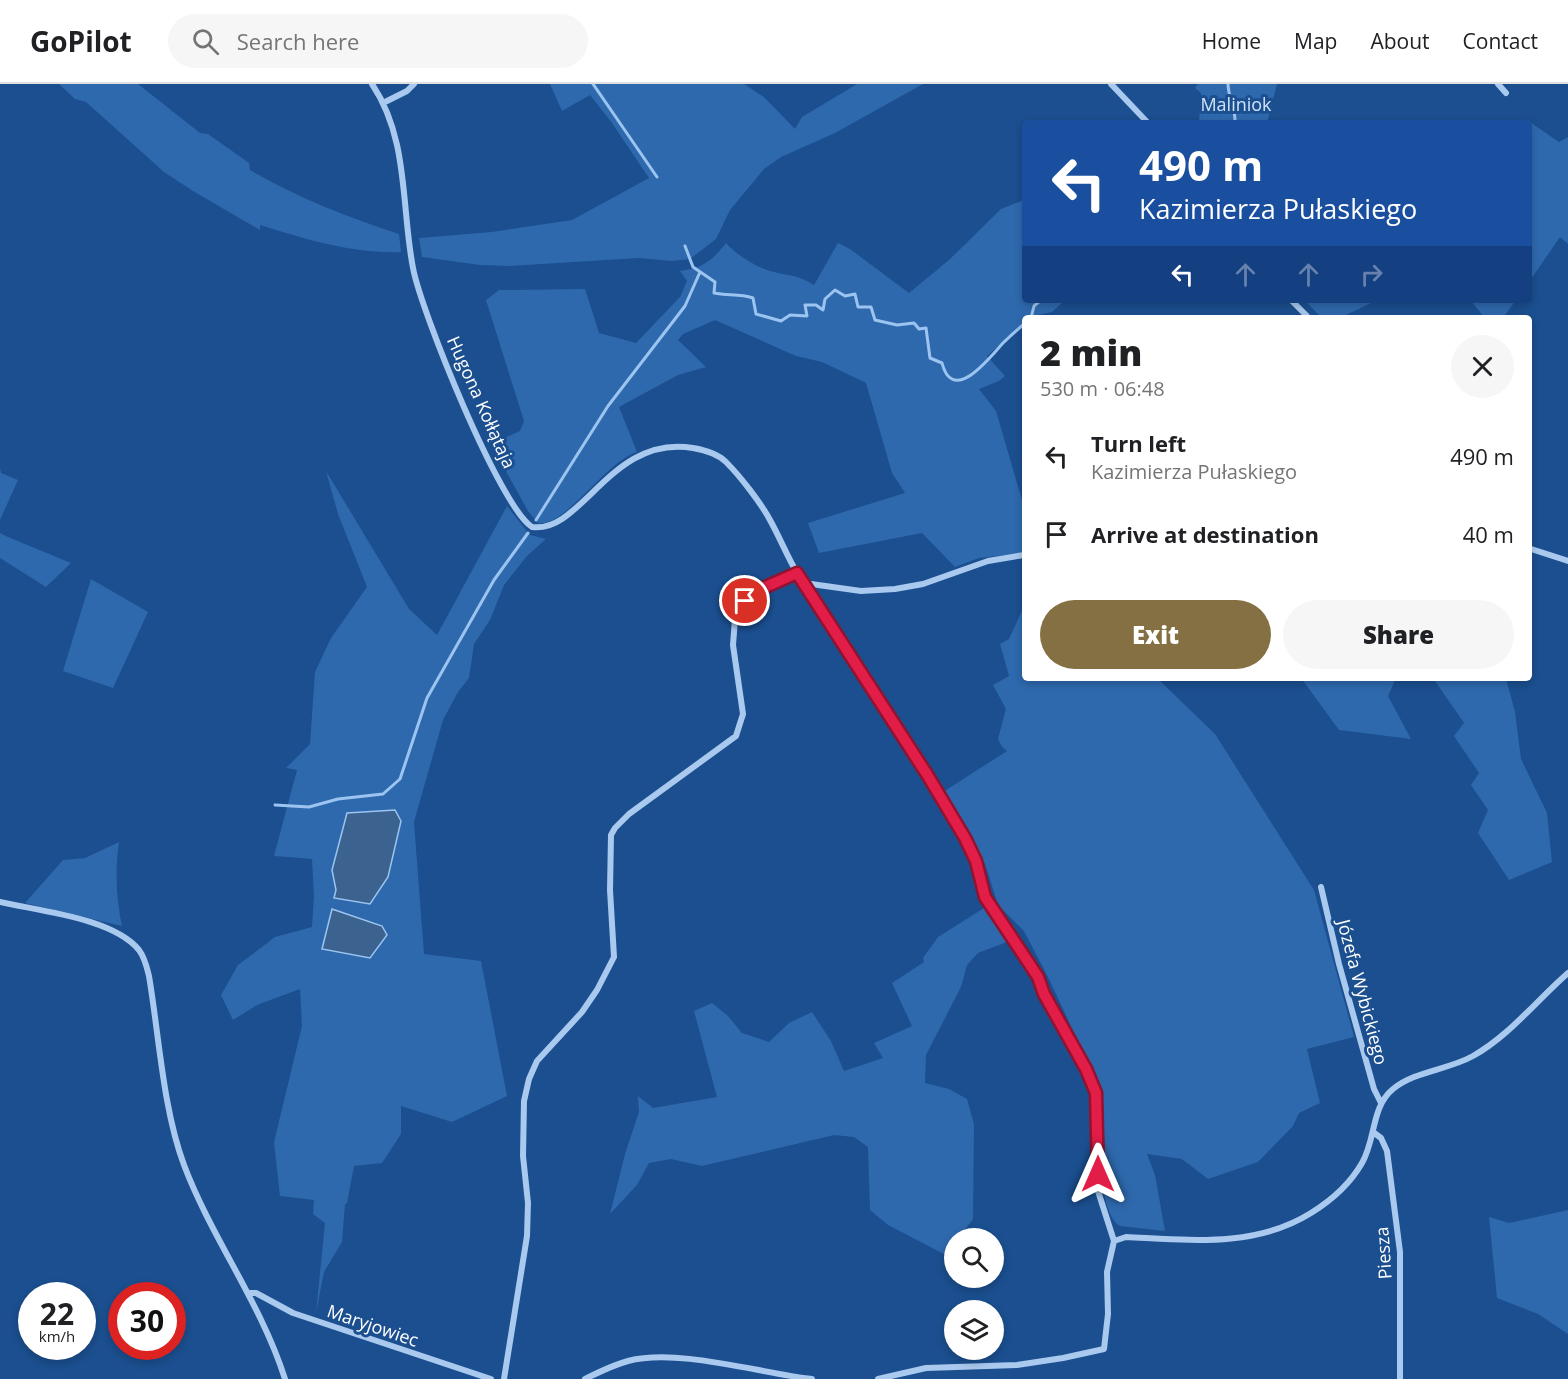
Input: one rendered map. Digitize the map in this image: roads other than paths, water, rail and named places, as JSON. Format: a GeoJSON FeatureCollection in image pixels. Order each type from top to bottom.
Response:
{"type":"FeatureCollection","features":[{"type":"Feature","properties":{"kind":"street","name":"Hugona Kołłątaja"},"geometry":{"type":"LineString","coordinates":[[372,84],[383,103],[398,144],[412,265],[419,292],[485,453],[527,524],[532,527],[545,528],[559,522],[618,468],[641,454],[668,447],[697,448],[711,452],[729,464],[770,519],[797,573],[928,776],[965,838],[976,861],[985,897],[1038,977],[1044,994],[1086,1069],[1096,1093],[1098,1191],[1114,1241]]}},
{"type":"Feature","properties":{"kind":"street"},"geometry":{"type":"LineString","coordinates":[[383,103],[407,91],[414,84]]}},
{"type":"Feature","properties":{"kind":"street"},"geometry":{"type":"LineString","coordinates":[[1111,84],[1145,120]]}},
{"type":"Feature","properties":{"kind":"street"},"geometry":{"type":"LineString","coordinates":[[1498,84],[1506,93]]}},
{"type":"Feature","properties":{"kind":"street"},"geometry":{"type":"LineString","coordinates":[[1294,303],[1306,315]]}},
{"type":"Feature","properties":{"kind":"street"},"geometry":{"type":"LineString","coordinates":[[1532,549],[1568,561]]}},
{"type":"Feature","properties":{"kind":"street"},"geometry":{"type":"LineString","coordinates":[[804,583],[861,591],[895,589],[923,584],[988,561],[1022,555]]}},
{"type":"Feature","properties":{"kind":"street"},"geometry":{"type":"LineString","coordinates":[[504,1379],[527,1236],[528,1203],[523,1156],[524,1101],[529,1078],[537,1061],[582,1012],[597,990],[614,957],[610,890],[612,835],[615,828],[629,814],[736,736],[742,714],[733,651],[735,619],[752,593],[797,573]]}},
{"type":"Feature","properties":{"kind":"street","name":"Józefa Wybickiego"},"geometry":{"type":"LineString","coordinates":[[1321,887],[1339,964],[1380,1103]]}},
{"type":"Feature","properties":{"kind":"street"},"geometry":{"type":"LineString","coordinates":[[0,903],[109,929],[138,950],[149,976],[172,1116],[184,1164],[248,1293],[277,1355],[285,1379]]}},
{"type":"Feature","properties":{"kind":"street"},"geometry":{"type":"LineString","coordinates":[[878,1379],[926,1368],[1017,1365],[1104,1349],[1107,1322],[1107,1272],[1114,1241],[1126,1237],[1234,1240],[1287,1228],[1324,1206],[1355,1175],[1364,1159],[1380,1103],[1392,1090],[1404,1081],[1470,1058],[1486,1049],[1508,1032],[1568,973]]}},
{"type":"Feature","properties":{"kind":"street","name":"Piesza"},"geometry":{"type":"LineString","coordinates":[[1373,1132],[1381,1138],[1387,1151],[1400,1252],[1400,1379]]}},
{"type":"Feature","properties":{"kind":"street","name":"Maryjowiec"},"geometry":{"type":"LineString","coordinates":[[248,1293],[256,1293],[293,1313],[491,1379]]}},
{"type":"Feature","properties":{"kind":"street"},"geometry":{"type":"LineString","coordinates":[[585,1379],[629,1361],[660,1357],[701,1361],[812,1379]]}},
{"type":"Feature","properties":{"kind":"waterway"},"geometry":{"type":"LineString","coordinates":[[593,84],[657,177]]}},
{"type":"Feature","properties":{"kind":"waterway"},"geometry":{"type":"LineString","coordinates":[[1228,84],[1235,120]]}},
{"type":"Feature","properties":{"kind":"waterway"},"geometry":{"type":"LineString","coordinates":[[685,246],[693,267],[715,282],[714,293],[753,298],[756,314],[781,321],[790,315],[807,316],[805,305],[816,305],[823,310],[825,299],[835,290],[845,296],[855,294],[858,307],[871,307],[875,320],[897,325],[914,323],[919,329],[926,328],[930,358],[942,363],[947,375],[954,380],[963,379],[981,367],[1022,326]]}},
{"type":"Feature","properties":{"kind":"waterway"},"geometry":{"type":"LineString","coordinates":[[536,520],[608,406],[685,306],[700,272]]}},
{"type":"Feature","properties":{"kind":"waterway"},"geometry":{"type":"LineString","coordinates":[[1032,315],[1034,306],[1038,303]]}},
{"type":"Feature","properties":{"kind":"waterway"},"geometry":{"type":"LineString","coordinates":[[275,805],[309,807],[338,799],[383,794],[400,779],[427,698],[494,580],[528,533]]}},
{"type":"Feature","properties":{"kind":"park label","name":"Maliniok"},"geometry":{"type":"Point","coordinates":[1236,104]}}]}
